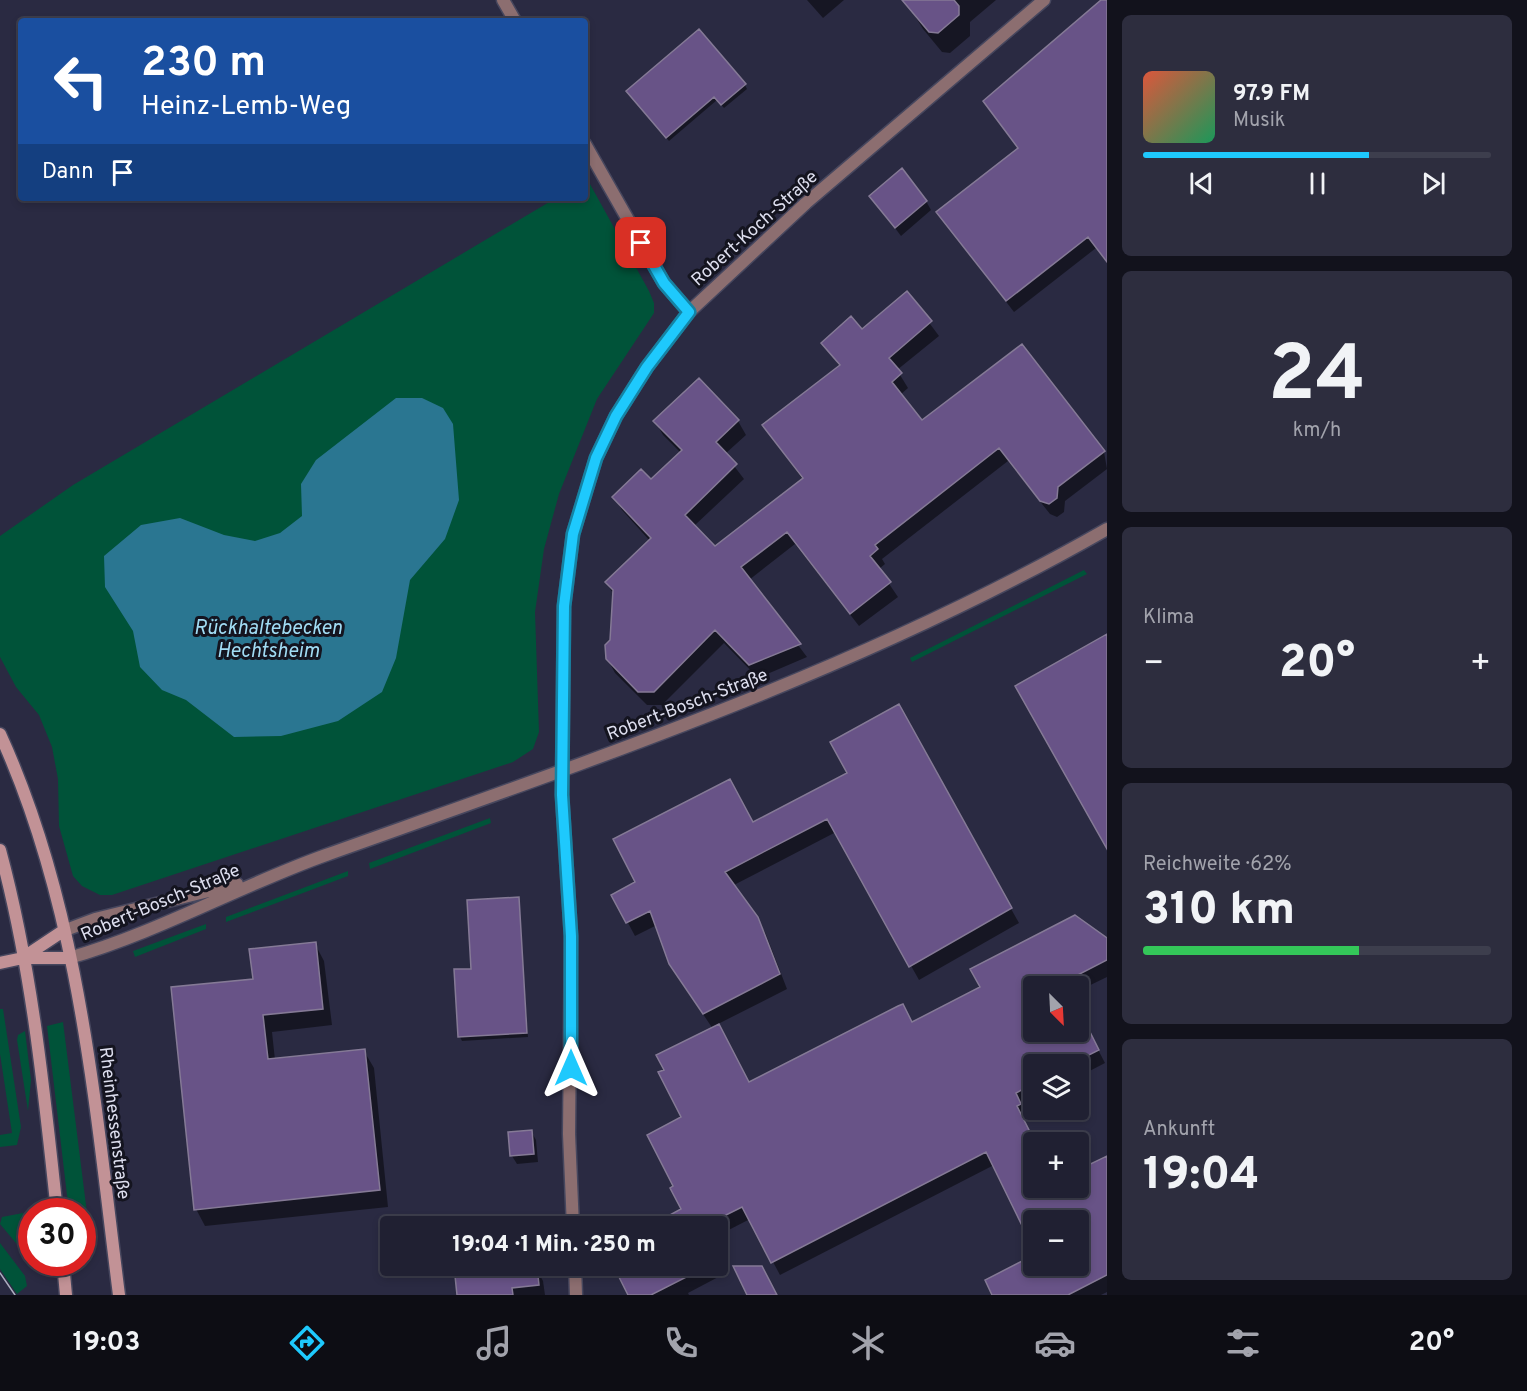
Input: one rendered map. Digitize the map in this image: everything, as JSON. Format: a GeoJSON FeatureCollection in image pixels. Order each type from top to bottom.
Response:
{"type":"FeatureCollection","features":[{"type":"Feature","properties":{"kind":"main road","name":"Rheinhessenstraße"},"geometry":{"type":"LineString","coordinates":[[0,734],[31,815],[51,880],[86,1037],[119,1295]]}},
{"type":"Feature","properties":{"kind":"main road"},"geometry":{"type":"LineString","coordinates":[[0,850],[34,1015],[55,1198]]}},
{"type":"Feature","properties":{"kind":"main road"},"geometry":{"type":"LineString","coordinates":[[23,958],[63,931]]}},
{"type":"Feature","properties":{"kind":"main road"},"geometry":{"type":"LineString","coordinates":[[0,963],[23,958],[69,958]]}},
{"type":"Feature","properties":{"kind":"main road"},"geometry":{"type":"LineString","coordinates":[[64,1276],[66,1295]]}},
{"type":"Feature","properties":{"kind":"street"},"geometry":{"type":"LineString","coordinates":[[503,0],[513,18]]}},
{"type":"Feature","properties":{"kind":"street","name":"Robert-Koch-Straße"},"geometry":{"type":"LineString","coordinates":[[573,1216],[569,1134],[571,936],[563,770],[564,606],[573,534],[596,458],[616,416],[647,367],[689,312],[806,203],[1044,0]]}},
{"type":"Feature","properties":{"kind":"street"},"geometry":{"type":"LineString","coordinates":[[588,149],[664,283],[689,312]]}},
{"type":"Feature","properties":{"kind":"street","name":"Robert-Bosch-Straße"},"geometry":{"type":"LineString","coordinates":[[69,958],[102,948],[265,877],[714,715],[846,660],[1001,585],[1107,529]]}},
{"type":"Feature","properties":{"kind":"street","name":"Robert-Bosch-Straße"},"geometry":{"type":"LineString","coordinates":[[63,931],[95,919],[265,877]]}},
{"type":"Feature","properties":{"kind":"street"},"geometry":{"type":"LineString","coordinates":[[575,1276],[576,1295]]}},
{"type":"Feature","properties":{"kind":"green space"},"geometry":{"type":"Polygon","coordinates":[[[588,180],[654,303],[654,313],[597,399],[559,494],[544,549],[535,612],[539,732],[533,749],[513,762],[112,895],[100,895],[82,886],[73,876],[59,826],[58,779],[52,747],[39,715],[16,687],[0,657],[0,536],[73,485],[551,201],[588,201],[588,180]]]}},
{"type":"Feature","properties":{"kind":"green space"},"geometry":{"type":"Polygon","coordinates":[[[1084,570],[1087,574],[912,662],[910,658],[1084,570]]]}},
{"type":"Feature","properties":{"kind":"green space"},"geometry":{"type":"Polygon","coordinates":[[[490,818],[491,823],[370,869],[369,863],[490,818]]]}},
{"type":"Feature","properties":{"kind":"green space"},"geometry":{"type":"Polygon","coordinates":[[[348,871],[348,876],[226,922],[226,917],[348,871]]]}},
{"type":"Feature","properties":{"kind":"green space"},"geometry":{"type":"Polygon","coordinates":[[[206,924],[206,929],[135,957],[133,951],[206,924]]]}},
{"type":"Feature","properties":{"kind":"green space"},"geometry":{"type":"Polygon","coordinates":[[[0,1009],[3,1009],[21,1127],[17,1145],[0,1147],[0,1135],[12,1133],[0,1054],[0,1009]]]}},
{"type":"Feature","properties":{"kind":"green space"},"geometry":{"type":"Polygon","coordinates":[[[63,1022],[85,1198],[67,1198],[47,1026],[63,1022]]]}},
{"type":"Feature","properties":{"kind":"green space"},"geometry":{"type":"Polygon","coordinates":[[[25,1031],[31,1080],[28,1111],[17,1040],[18,1035],[25,1031]]]}},
{"type":"Feature","properties":{"kind":"green space"},"geometry":{"type":"Polygon","coordinates":[[[18,1214],[18,1245],[0,1224],[2,1217],[18,1214]]]}},
{"type":"Feature","properties":{"kind":"green space"},"geometry":{"type":"Polygon","coordinates":[[[0,1243],[18,1267],[18,1276],[25,1276],[27,1286],[17,1294],[0,1269],[0,1243]]]}},
{"type":"Feature","properties":{"kind":"water","name":"Rückhaltebecken Hechtsheim"},"geometry":{"type":"Polygon","coordinates":[[[396,398],[422,398],[443,408],[453,424],[459,500],[445,539],[410,580],[396,658],[382,692],[338,721],[281,736],[234,737],[186,700],[162,690],[140,667],[133,631],[105,587],[104,556],[141,525],[180,518],[224,535],[255,541],[280,533],[302,516],[301,484],[316,460],[396,398]]]}},
{"type":"Feature","properties":{"kind":"building"},"geometry":{"type":"Polygon","coordinates":[[[902,0],[954,0],[959,6],[959,15],[938,33],[929,32],[902,0]]]}},
{"type":"Feature","properties":{"kind":"building"},"geometry":{"type":"Polygon","coordinates":[[[1101,0],[1107,0],[1107,262],[1088,237],[1006,301],[936,212],[1018,148],[983,101],[1101,0]]]}},
{"type":"Feature","properties":{"kind":"building"},"geometry":{"type":"Polygon","coordinates":[[[699,29],[746,84],[721,105],[714,97],[666,138],[626,91],[699,29]]]}},
{"type":"Feature","properties":{"kind":"building"},"geometry":{"type":"Polygon","coordinates":[[[902,168],[927,201],[895,228],[869,196],[902,168]]]}},
{"type":"Feature","properties":{"kind":"building"},"geometry":{"type":"Polygon","coordinates":[[[907,291],[932,321],[889,358],[902,373],[892,382],[922,420],[1022,344],[1105,451],[1058,487],[1057,498],[1049,504],[1040,501],[999,448],[875,545],[878,549],[870,556],[891,582],[850,614],[787,532],[741,567],[801,644],[749,665],[715,630],[654,692],[638,692],[606,659],[605,645],[610,640],[613,590],[605,582],[651,538],[612,497],[641,469],[651,479],[682,450],[653,421],[699,378],[739,420],[716,442],[737,464],[685,515],[715,546],[803,478],[762,425],[840,365],[821,343],[851,316],[862,329],[907,291]]]}},
{"type":"Feature","properties":{"kind":"building"},"geometry":{"type":"Polygon","coordinates":[[[1107,634],[1107,849],[1015,686],[1107,634]]]}},
{"type":"Feature","properties":{"kind":"building"},"geometry":{"type":"Polygon","coordinates":[[[899,704],[1012,908],[909,967],[827,819],[725,872],[758,917],[780,974],[703,1014],[669,964],[650,911],[626,923],[611,895],[635,882],[613,839],[730,779],[753,822],[847,773],[830,742],[899,704]]]}},
{"type":"Feature","properties":{"kind":"building"},"geometry":{"type":"Polygon","coordinates":[[[519,897],[527,1033],[458,1037],[454,969],[471,969],[467,900],[519,897]]]}},
{"type":"Feature","properties":{"kind":"building"},"geometry":{"type":"Polygon","coordinates":[[[1075,915],[1107,938],[1107,960],[1076,976],[1023,976],[1023,1042],[1089,1042],[1090,1032],[1099,1050],[1089,1055],[1023,1054],[1023,1089],[1016,1093],[1021,1104],[1017,1106],[1030,1132],[1023,1132],[1023,1198],[1089,1198],[1089,1165],[1107,1156],[1107,1275],[1068,1295],[992,1295],[985,1280],[1023,1261],[1023,1276],[1089,1276],[1089,1210],[1023,1210],[1023,1228],[986,1152],[771,1263],[742,1207],[724,1216],[668,1216],[681,1209],[670,1188],[673,1186],[647,1135],[681,1117],[658,1072],[664,1070],[656,1055],[719,1024],[749,1082],[903,1004],[912,1022],[980,987],[970,969],[1075,915]]]}},
{"type":"Feature","properties":{"kind":"building"},"geometry":{"type":"Polygon","coordinates":[[[316,942],[323,1009],[263,1015],[268,1059],[365,1049],[380,1190],[194,1210],[171,987],[253,979],[249,949],[316,942]]]}},
{"type":"Feature","properties":{"kind":"building"},"geometry":{"type":"Polygon","coordinates":[[[532,1130],[534,1154],[510,1156],[508,1132],[532,1130]]]}},
{"type":"Feature","properties":{"kind":"building"},"geometry":{"type":"Polygon","coordinates":[[[733,1266],[762,1266],[777,1295],[747,1295],[733,1266]]]}},
{"type":"Feature","properties":{"kind":"building"},"geometry":{"type":"Polygon","coordinates":[[[455,1276],[538,1276],[539,1285],[512,1288],[513,1295],[457,1295],[455,1276]]]}},
{"type":"Feature","properties":{"kind":"building"},"geometry":{"type":"Polygon","coordinates":[[[688,1276],[651,1295],[628,1295],[619,1277],[688,1276]]]}},
{"type":"Feature","properties":{"kind":"tram line"},"geometry":{"type":"LineString","coordinates":[[0,1273],[15,1295]]}},
{"type":"Feature","properties":{"kind":"route"},"geometry":{"type":"LineString","coordinates":[[571,1068],[571,936],[562,795],[564,606],[573,534],[596,458],[616,416],[647,367],[689,312],[664,283],[641,243]]}}]}
